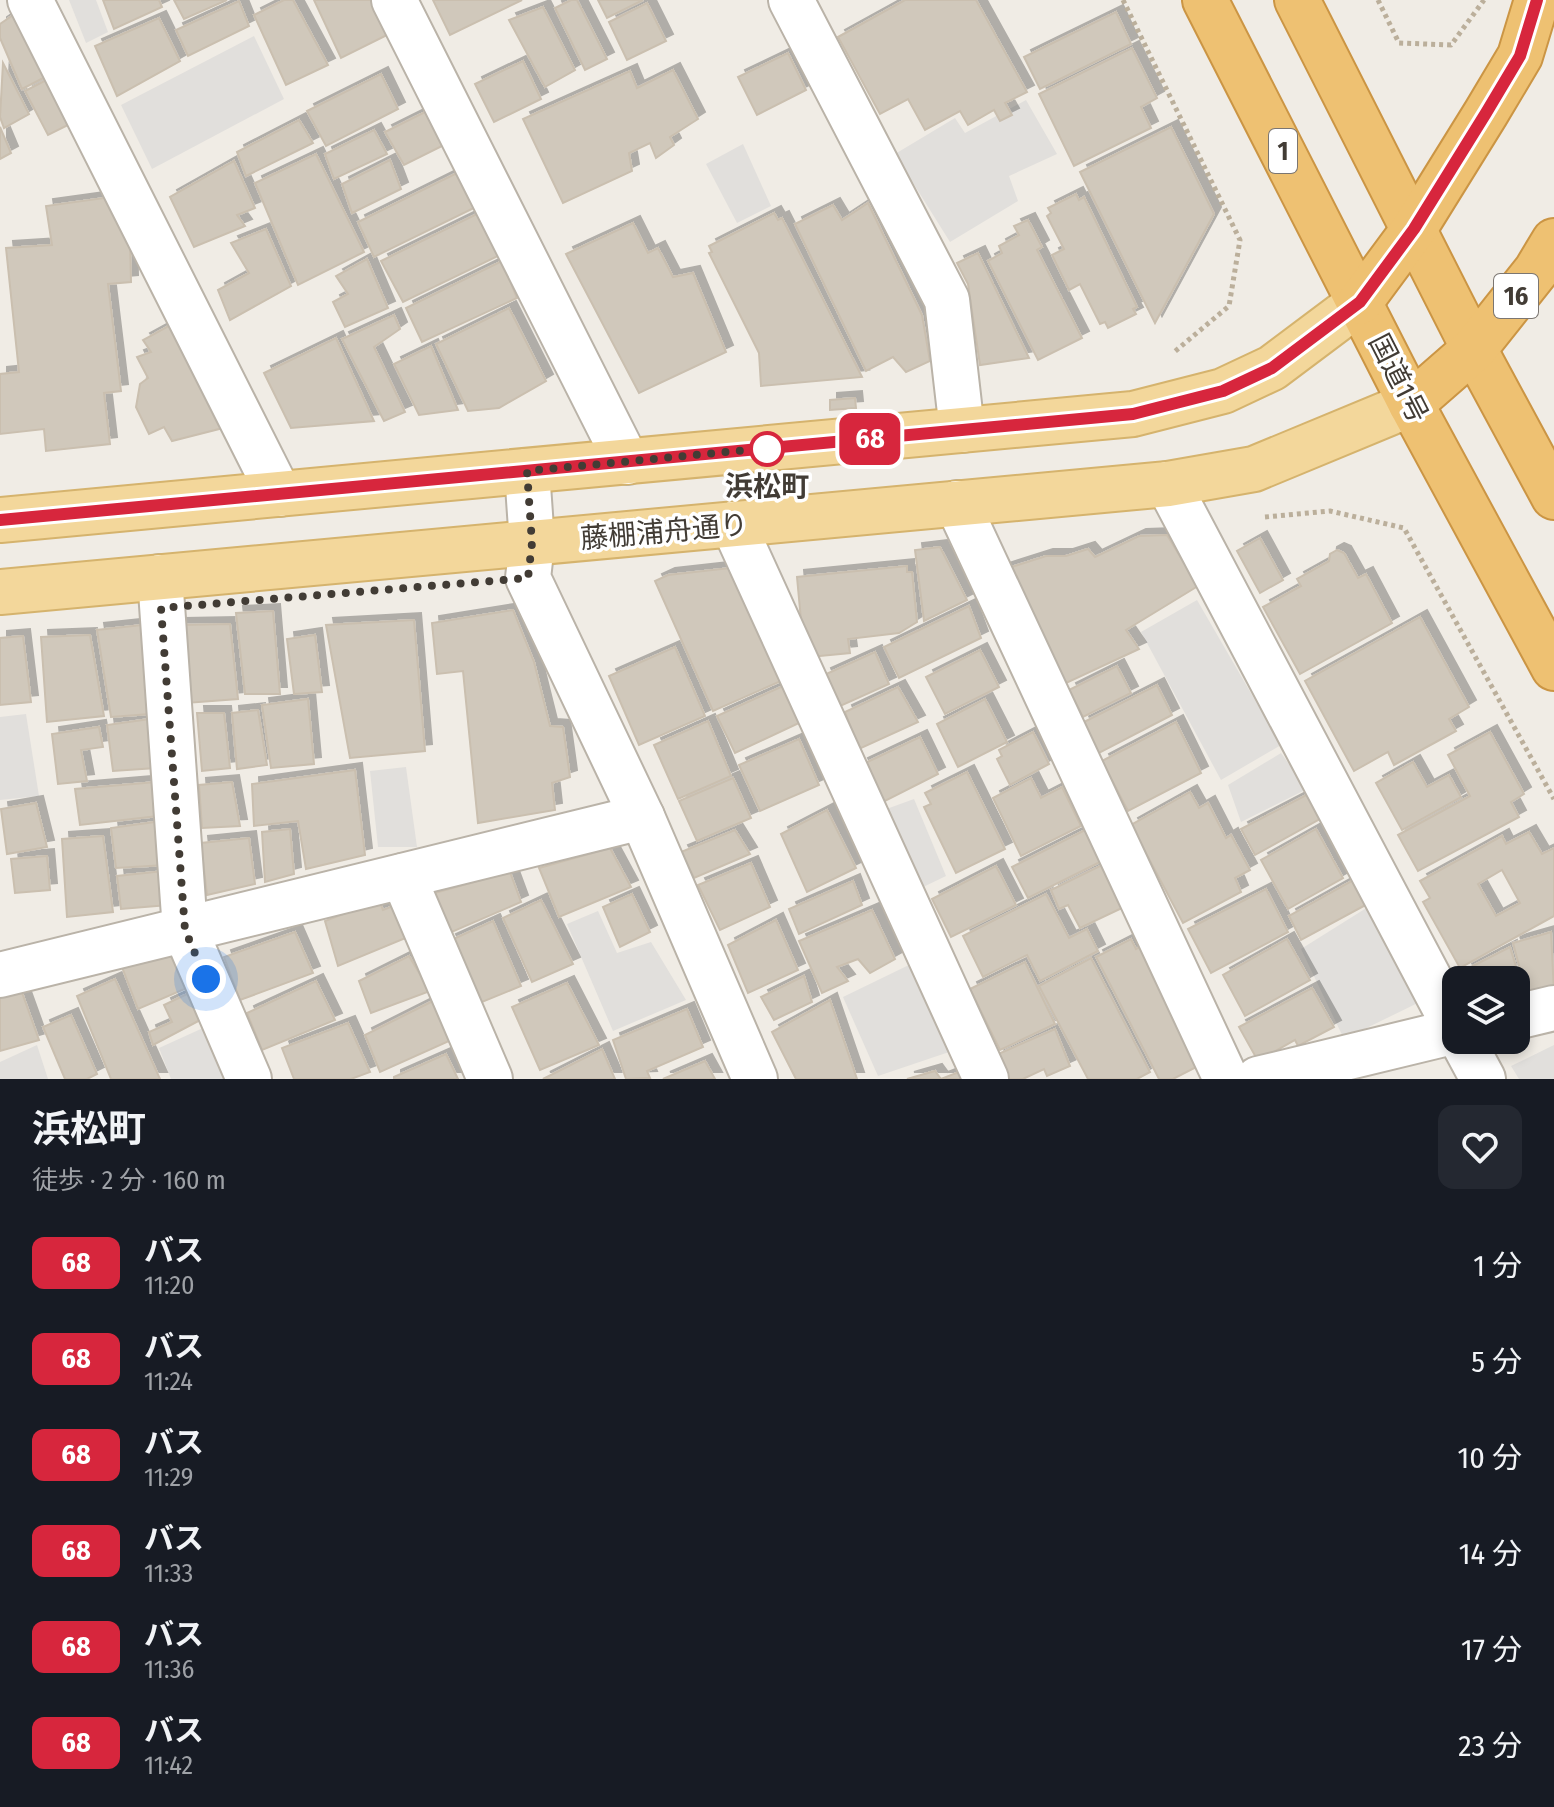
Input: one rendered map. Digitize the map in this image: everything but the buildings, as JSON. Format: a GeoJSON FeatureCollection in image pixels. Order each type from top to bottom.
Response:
{"type":"FeatureCollection","features":[{"type":"Feature","properties":{"kind":"highway","name":"国道1号"},"geometry":{"type":"LineString","coordinates":[[1205,0],[1411,404],[1554,668]]}},
{"type":"Feature","properties":{"kind":"highway"},"geometry":{"type":"LineString","coordinates":[[1297,0],[1474,349],[1554,497]]}},
{"type":"Feature","properties":{"kind":"highway"},"geometry":{"type":"LineString","coordinates":[[1360,302],[1414,229],[1520,56],[1537,0]]}},
{"type":"Feature","properties":{"kind":"highway","name":"16"},"geometry":{"type":"LineString","coordinates":[[1411,404],[1474,349],[1536,271],[1554,241]]}},
{"type":"Feature","properties":{"kind":"main road"},"geometry":{"type":"LineString","coordinates":[[0,520],[1133,414],[1196,399],[1272,368],[1360,302]]}},
{"type":"Feature","properties":{"kind":"main road","name":"藤棚浦舟通り"},"geometry":{"type":"LineString","coordinates":[[0,592],[1168,484],[1254,469],[1411,404]]}},
{"type":"Feature","properties":{"kind":"street"},"geometry":{"type":"LineString","coordinates":[[30,0],[279,494]]}},
{"type":"Feature","properties":{"kind":"street"},"geometry":{"type":"LineString","coordinates":[[394,0],[627,462]]}},
{"type":"Feature","properties":{"kind":"street"},"geometry":{"type":"LineString","coordinates":[[791,0],[947,300],[962,430]]}},
{"type":"Feature","properties":{"kind":"street"},"geometry":{"type":"LineString","coordinates":[[527,471],[532,543],[528,578],[642,817],[755,1079]]}},
{"type":"Feature","properties":{"kind":"street"},"geometry":{"type":"LineString","coordinates":[[1168,484],[1442,1004]]}},
{"type":"Feature","properties":{"kind":"street"},"geometry":{"type":"LineString","coordinates":[[957,503],[1226,1079]]}},
{"type":"Feature","properties":{"kind":"street"},"geometry":{"type":"LineString","coordinates":[[733,524],[986,1079]]}},
{"type":"Feature","properties":{"kind":"street"},"geometry":{"type":"LineString","coordinates":[[160,577],[185,930],[249,1079]]}},
{"type":"Feature","properties":{"kind":"street"},"geometry":{"type":"LineString","coordinates":[[0,975],[642,817]]}},
{"type":"Feature","properties":{"kind":"street"},"geometry":{"type":"LineString","coordinates":[[403,876],[490,1079]]}},
{"type":"Feature","properties":{"kind":"street"},"geometry":{"type":"LineString","coordinates":[[1530,1014],[1554,1008]]}},
{"type":"Feature","properties":{"kind":"street"},"geometry":{"type":"LineString","coordinates":[[1258,1079],[1442,1033]]}},
{"type":"Feature","properties":{"kind":"street"},"geometry":{"type":"LineString","coordinates":[[1470,1054],[1483,1079]]}},
{"type":"Feature","properties":{"kind":"path"},"geometry":{"type":"LineString","coordinates":[[1123,0],[1240,240],[1229,306],[1163,362]]}},
{"type":"Feature","properties":{"kind":"path"},"geometry":{"type":"LineString","coordinates":[[1378,0],[1399,43],[1451,45],[1484,0]]}},
{"type":"Feature","properties":{"kind":"path"},"geometry":{"type":"LineString","coordinates":[[1188,524],[1330,511],[1404,528],[1554,799]]}},
{"type":"Feature","properties":{"kind":"shaded area"},"geometry":{"type":"Polygon","coordinates":[[[69,0],[96,0],[108,32],[86,43],[69,0]]]}},
{"type":"Feature","properties":{"kind":"shaded area"},"geometry":{"type":"Polygon","coordinates":[[[254,36],[284,99],[152,169],[121,105],[254,36]]]}},
{"type":"Feature","properties":{"kind":"shaded area"},"geometry":{"type":"Polygon","coordinates":[[[1026,100],[1057,154],[1009,176],[1018,201],[950,242],[895,154],[955,118],[965,133],[1026,100]]]}},
{"type":"Feature","properties":{"kind":"shaded area"},"geometry":{"type":"Polygon","coordinates":[[[743,144],[771,206],[737,223],[706,164],[743,144]]]}},
{"type":"Feature","properties":{"kind":"shaded area"},"geometry":{"type":"Polygon","coordinates":[[[1197,600],[1281,745],[1221,780],[1141,632],[1197,600]]]}},
{"type":"Feature","properties":{"kind":"shaded area"},"geometry":{"type":"Polygon","coordinates":[[[26,714],[39,796],[0,800],[0,717],[26,714]]]}},
{"type":"Feature","properties":{"kind":"shaded area"},"geometry":{"type":"Polygon","coordinates":[[[1281,753],[1307,789],[1241,822],[1228,785],[1281,753]]]}},
{"type":"Feature","properties":{"kind":"shaded area"},"geometry":{"type":"Polygon","coordinates":[[[406,767],[417,847],[378,847],[370,771],[406,767]]]}},
{"type":"Feature","properties":{"kind":"shaded area"},"geometry":{"type":"Polygon","coordinates":[[[914,799],[946,876],[921,888],[881,811],[914,799]]]}},
{"type":"Feature","properties":{"kind":"shaded area"},"geometry":{"type":"Polygon","coordinates":[[[1368,907],[1426,999],[1344,1039],[1301,949],[1368,907]]]}},
{"type":"Feature","properties":{"kind":"shaded area"},"geometry":{"type":"Polygon","coordinates":[[[598,911],[617,953],[651,942],[686,1000],[613,1031],[567,924],[598,911]]]}},
{"type":"Feature","properties":{"kind":"shaded area"},"geometry":{"type":"Polygon","coordinates":[[[911,964],[952,1051],[878,1076],[843,997],[911,964]]]}},
{"type":"Feature","properties":{"kind":"shaded area"},"geometry":{"type":"Polygon","coordinates":[[[203,1028],[230,1079],[171,1079],[159,1048],[203,1028]]]}},
{"type":"Feature","properties":{"kind":"shaded area"},"geometry":{"type":"Polygon","coordinates":[[[37,1045],[48,1079],[0,1079],[0,1062],[37,1045]]]}},
{"type":"Feature","properties":{"kind":"shaded area"},"geometry":{"type":"Polygon","coordinates":[[[1554,1045],[1554,1079],[1519,1079],[1511,1066],[1554,1045]]]}},
{"type":"Feature","properties":{"kind":"bus line","name":"68"},"geometry":{"type":"LineString","coordinates":[[0,520],[1133,414],[1223,391],[1272,368],[1360,302],[1414,229],[1520,56],[1537,0]]}},
{"type":"Feature","properties":{"kind":"place","name":"浜松町"},"geometry":{"type":"Point","coordinates":[767,449]}},
{"type":"Feature","properties":{"kind":"route"},"geometry":{"type":"LineString","coordinates":[[206,979],[185,930],[161,608],[528,578],[532,543],[527,471],[779,447],[767,449]]}}]}
